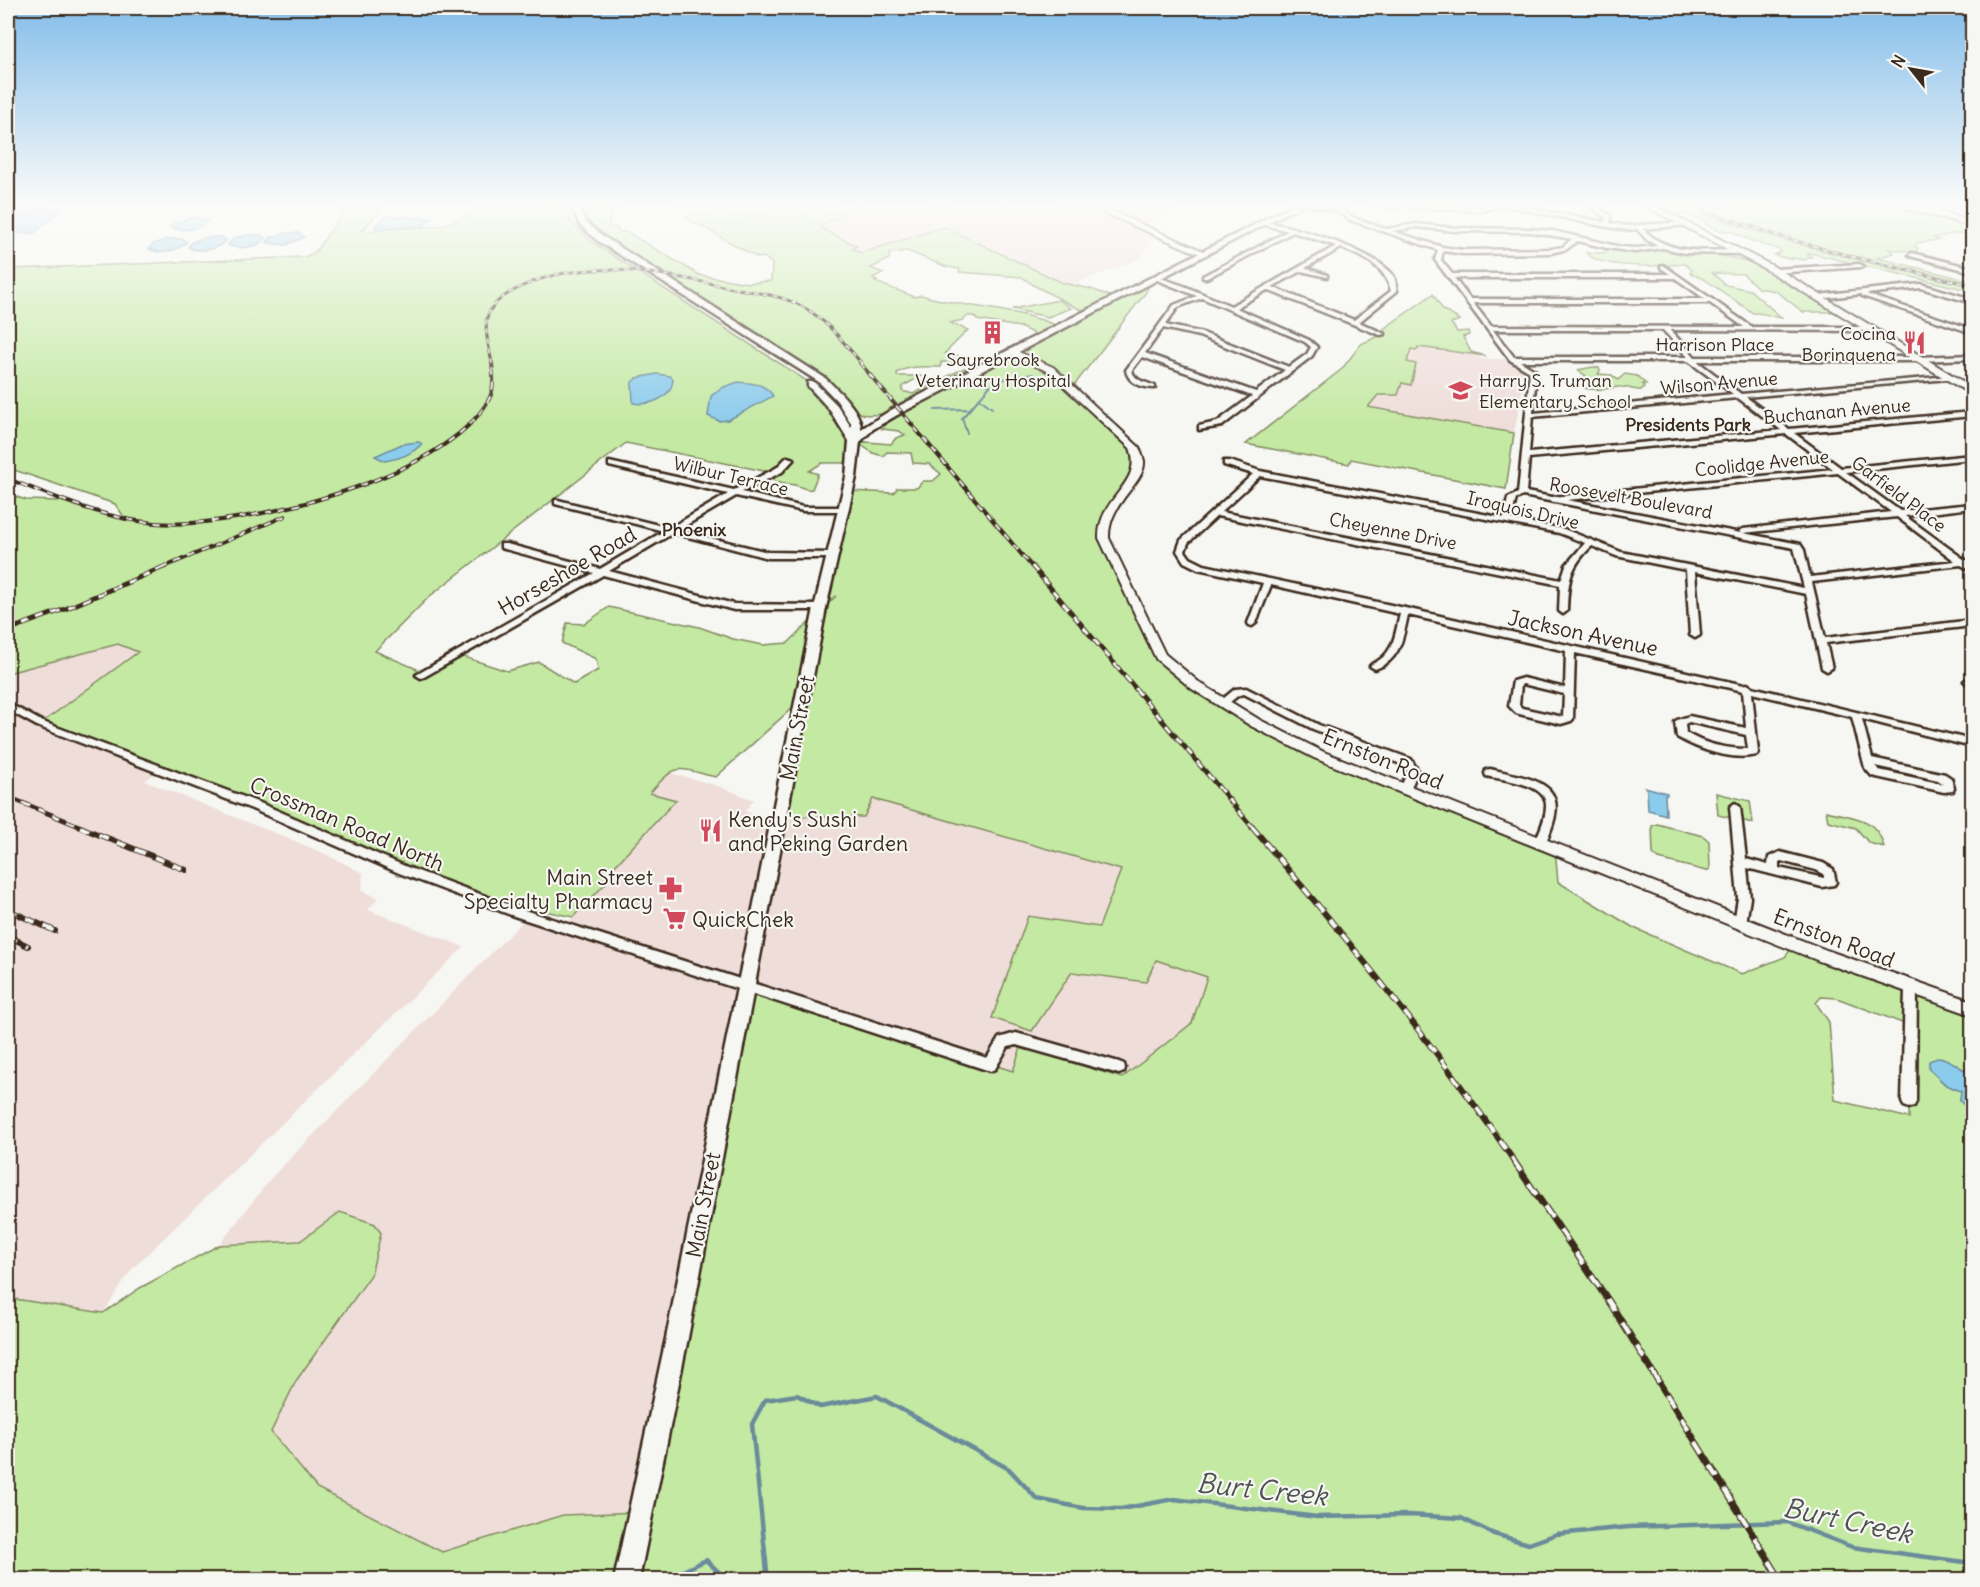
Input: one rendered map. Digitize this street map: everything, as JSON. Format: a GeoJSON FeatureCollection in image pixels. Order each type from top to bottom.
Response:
{"type":"FeatureCollection","features":[{"type":"Feature","properties":{"kind":"main road"},"geometry":{"type":"LineString","coordinates":[[649,279],[813,385],[834,407],[854,441],[872,425],[1153,279]]}},
{"type":"Feature","properties":{"kind":"main road"},"geometry":{"type":"LineString","coordinates":[[664,279],[816,376],[833,389],[848,408],[865,415],[901,410]]}},
{"type":"Feature","properties":{"kind":"main road"},"geometry":{"type":"LineString","coordinates":[[1788,279],[1972,392]]}},
{"type":"Feature","properties":{"kind":"main road","name":"Main Street"},"geometry":{"type":"LineString","coordinates":[[626,1580],[677,1338],[820,608],[852,470],[855,423],[848,408]]}},
{"type":"Feature","properties":{"kind":"street"},"geometry":{"type":"LineString","coordinates":[[1158,279],[1231,308],[1311,343],[1314,347],[1314,352],[1219,424],[1202,428]]}},
{"type":"Feature","properties":{"kind":"street"},"geometry":{"type":"LineString","coordinates":[[1231,308],[1284,279]]}},
{"type":"Feature","properties":{"kind":"street"},"geometry":{"type":"LineString","coordinates":[[1354,323],[1390,296],[1395,288],[1390,279]]}},
{"type":"Feature","properties":{"kind":"street"},"geometry":{"type":"LineString","coordinates":[[1452,279],[1512,359],[1533,371]]}},
{"type":"Feature","properties":{"kind":"street"},"geometry":{"type":"LineString","coordinates":[[1680,279],[1751,328]]}},
{"type":"Feature","properties":{"kind":"street"},"geometry":{"type":"LineString","coordinates":[[1818,297],[1921,286],[1972,301]]}},
{"type":"Feature","properties":{"kind":"street"},"geometry":{"type":"LineString","coordinates":[[1268,288],[1382,334]]}},
{"type":"Feature","properties":{"kind":"street"},"geometry":{"type":"LineString","coordinates":[[1860,294],[1972,331]]}},
{"type":"Feature","properties":{"kind":"street"},"geometry":{"type":"LineString","coordinates":[[1153,387],[1135,381],[1129,374],[1176,306],[1202,296]]}},
{"type":"Feature","properties":{"kind":"street"},"geometry":{"type":"LineString","coordinates":[[1469,301],[1712,301]]}},
{"type":"Feature","properties":{"kind":"street"},"geometry":{"type":"LineString","coordinates":[[1161,326],[1201,334],[1290,370]]}},
{"type":"Feature","properties":{"kind":"street"},"geometry":{"type":"LineString","coordinates":[[1489,328],[1868,328]]}},
{"type":"Feature","properties":{"kind":"street","name":"Garfield Place"},"geometry":{"type":"LineString","coordinates":[[1665,329],[1692,359],[1839,470],[1968,562],[1972,569]]}},
{"type":"Feature","properties":{"kind":"street","name":"Ernston Road"},"geometry":{"type":"LineString","coordinates":[[1011,352],[1050,369],[1134,447],[1139,460],[1138,470],[1105,517],[1102,526],[1104,538],[1160,656],[1175,670],[1223,704],[1318,755],[1740,923],[1911,988],[1972,1008]]}},
{"type":"Feature","properties":{"kind":"street"},"geometry":{"type":"LineString","coordinates":[[1141,354],[1257,395]]}},
{"type":"Feature","properties":{"kind":"street","name":"Harrison Place"},"geometry":{"type":"LineString","coordinates":[[1512,359],[1972,357]]}},
{"type":"Feature","properties":{"kind":"street"},"geometry":{"type":"LineString","coordinates":[[1507,520],[1512,498],[1522,495],[1536,358]]}},
{"type":"Feature","properties":{"kind":"street","name":"Wilson Avenue"},"geometry":{"type":"LineString","coordinates":[[1530,415],[1948,377]]}},
{"type":"Feature","properties":{"kind":"street","name":"Buchanan Avenue"},"geometry":{"type":"LineString","coordinates":[[1526,456],[1972,414]]}},
{"type":"Feature","properties":{"kind":"street","name":"Coolidge Avenue"},"geometry":{"type":"LineString","coordinates":[[1555,499],[1972,457]]}},
{"type":"Feature","properties":{"kind":"street","name":"Horseshoe Road"},"geometry":{"type":"LineString","coordinates":[[421,675],[735,493],[779,470],[790,459]]}},
{"type":"Feature","properties":{"kind":"street","name":"Iroquois Drive"},"geometry":{"type":"LineString","coordinates":[[1227,463],[1258,473],[1561,531],[1619,554],[1810,592]]}},
{"type":"Feature","properties":{"kind":"street","name":"Wilbur Terrace"},"geometry":{"type":"LineString","coordinates":[[612,464],[803,509],[843,509]]}},
{"type":"Feature","properties":{"kind":"street"},"geometry":{"type":"LineString","coordinates":[[1215,513],[1258,473]]}},
{"type":"Feature","properties":{"kind":"street","name":"Roosevelt Boulevard"},"geometry":{"type":"LineString","coordinates":[[1522,495],[1734,532],[1797,546],[1807,580]]}},
{"type":"Feature","properties":{"kind":"street"},"geometry":{"type":"LineString","coordinates":[[558,502],[768,555],[832,556]]}},
{"type":"Feature","properties":{"kind":"street","name":"Roosevelt Boulevard"},"geometry":{"type":"LineString","coordinates":[[1734,532],[1972,506]]}},
{"type":"Feature","properties":{"kind":"street","name":"Jackson Avenue"},"geometry":{"type":"LineString","coordinates":[[1215,513],[1184,542],[1181,551],[1187,560],[1201,567],[1746,687],[1972,743]]}},
{"type":"Feature","properties":{"kind":"street","name":"Cheyenne Drive"},"geometry":{"type":"LineString","coordinates":[[1215,513],[1563,582]]}},
{"type":"Feature","properties":{"kind":"street"},"geometry":{"type":"LineString","coordinates":[[1563,611],[1563,582],[1572,561],[1590,543]]}},
{"type":"Feature","properties":{"kind":"street"},"geometry":{"type":"LineString","coordinates":[[504,546],[734,607],[820,608]]}},
{"type":"Feature","properties":{"kind":"street"},"geometry":{"type":"LineString","coordinates":[[1827,668],[1807,580],[1968,562]]}},
{"type":"Feature","properties":{"kind":"street"},"geometry":{"type":"LineString","coordinates":[[1690,568],[1695,635]]}},
{"type":"Feature","properties":{"kind":"street"},"geometry":{"type":"LineString","coordinates":[[1252,623],[1268,582]]}},
{"type":"Feature","properties":{"kind":"street"},"geometry":{"type":"LineString","coordinates":[[1375,666],[1386,663],[1394,655],[1405,611]]}},
{"type":"Feature","properties":{"kind":"street"},"geometry":{"type":"LineString","coordinates":[[1821,641],[1972,623]]}},
{"type":"Feature","properties":{"kind":"street"},"geometry":{"type":"LineString","coordinates":[[1569,692],[1524,681],[1516,683],[1514,706],[1519,711],[1561,721],[1568,719],[1571,649]]}},
{"type":"Feature","properties":{"kind":"street"},"geometry":{"type":"LineString","coordinates":[[1746,687],[1754,752],[1743,754],[1690,742],[1681,735],[1680,722],[1689,719],[1751,733]]}},
{"type":"Feature","properties":{"kind":"street"},"geometry":{"type":"LineString","coordinates":[[1223,704],[1238,691],[1246,691],[1316,727],[1407,762],[1413,771],[1405,789]]}},
{"type":"Feature","properties":{"kind":"street","name":"Crossman Road North"},"geometry":{"type":"LineString","coordinates":[[8,706],[40,724],[301,824],[438,884],[515,912],[990,1065],[1004,1042],[1016,1039],[1119,1068]]}},
{"type":"Feature","properties":{"kind":"street"},"geometry":{"type":"LineString","coordinates":[[1856,714],[1868,761],[1870,768],[1876,773],[1949,788],[1947,781],[1941,777],[1868,761]]}},
{"type":"Feature","properties":{"kind":"street"},"geometry":{"type":"LineString","coordinates":[[1490,773],[1543,787],[1549,794],[1552,802],[1540,843]]}},
{"type":"Feature","properties":{"kind":"street"},"geometry":{"type":"LineString","coordinates":[[1735,807],[1744,898],[1740,923]]}},
{"type":"Feature","properties":{"kind":"street"},"geometry":{"type":"LineString","coordinates":[[1740,862],[1774,871]]}},
{"type":"Feature","properties":{"kind":"street"},"geometry":{"type":"LineString","coordinates":[[1909,1102],[1911,988]]}},
{"type":"Feature","properties":{"kind":"shaded area"},"geometry":{"type":"Polygon","coordinates":[[[1054,279],[1087,279],[1069,286],[1054,279]]]}},
{"type":"Feature","properties":{"kind":"shaded area","name":"Harry S. Truman Elementary School"},"geometry":{"type":"Polygon","coordinates":[[[1418,347],[1486,356],[1477,359],[1512,359],[1526,372],[1514,433],[1368,407],[1378,395],[1392,395],[1411,349],[1418,347]]]}},
{"type":"Feature","properties":{"kind":"shaded area"},"geometry":{"type":"Polygon","coordinates":[[[118,644],[138,652],[41,724],[158,770],[145,781],[319,851],[363,873],[362,891],[378,898],[368,910],[464,947],[132,1269],[103,1313],[8,1298],[8,673],[118,644]]]}},
{"type":"Feature","properties":{"kind":"shaded area"},"geometry":{"type":"Polygon","coordinates":[[[667,772],[718,786],[754,800],[745,811],[755,815],[779,816],[872,799],[1121,870],[1099,927],[1028,916],[993,1018],[1032,1031],[1072,971],[1146,982],[1156,959],[1207,977],[1192,1023],[1122,1078],[1022,1047],[1013,1072],[990,1065],[640,1512],[563,1515],[442,1552],[317,1488],[271,1432],[296,1381],[340,1212],[300,1241],[219,1245],[272,1177],[528,916],[564,927],[606,883],[614,867],[676,800],[650,793],[667,772]]]}},
{"type":"Feature","properties":{"kind":"green space"},"geometry":{"type":"Polygon","coordinates":[[[8,279],[649,279],[813,385],[854,441],[855,441],[891,444],[896,438],[905,435],[899,431],[882,429],[899,410],[871,415],[857,412],[837,394],[662,279],[724,279],[748,283],[771,281],[771,279],[874,279],[877,281],[875,282],[915,297],[921,295],[1009,312],[1043,320],[1060,327],[1087,313],[1025,279],[1055,279],[1115,298],[1151,280],[1146,292],[1072,388],[1134,447],[1139,460],[1102,526],[1160,656],[1261,726],[1555,849],[1558,882],[1634,928],[1742,974],[1785,957],[1794,945],[1972,1008],[1972,1074],[1961,1068],[1929,1069],[1946,1085],[1961,1091],[1960,1101],[1972,1113],[1972,1579],[8,1579],[8,1298],[103,1313],[140,1288],[219,1245],[300,1241],[340,1212],[375,1224],[381,1233],[371,1275],[296,1381],[271,1432],[317,1488],[442,1552],[563,1515],[640,1512],[746,987],[1013,1071],[1021,1047],[1122,1078],[1192,1023],[1207,977],[1156,960],[1146,982],[1072,972],[1032,1031],[992,1018],[1028,916],[1099,927],[1121,870],[873,799],[864,817],[779,816],[802,699],[716,777],[685,770],[678,770],[666,776],[650,793],[676,800],[614,867],[606,883],[573,917],[535,909],[528,916],[40,724],[138,652],[118,644],[8,673],[8,494],[26,500],[60,501],[127,521],[115,504],[8,468],[8,279]],[[974,316],[950,323],[968,330],[945,353],[968,358],[964,363],[941,362],[941,367],[902,370],[897,373],[897,376],[921,376],[903,386],[902,391],[913,394],[964,368],[979,369],[1041,337],[1020,327],[977,320],[974,316]],[[673,379],[632,383],[634,402],[672,382],[673,379]],[[855,441],[853,463],[822,463],[809,471],[818,474],[812,489],[805,489],[779,483],[769,472],[626,443],[430,596],[375,651],[426,673],[458,655],[507,671],[539,662],[574,684],[598,670],[596,659],[562,643],[567,623],[584,624],[609,607],[699,627],[733,639],[763,645],[788,643],[836,596],[820,608],[848,491],[894,493],[897,488],[917,488],[923,481],[933,481],[941,474],[929,464],[913,463],[911,453],[887,452],[883,456],[873,453],[855,441]],[[1821,997],[1816,1003],[1829,1022],[1835,1100],[1909,1118],[1910,1026],[1837,998],[1821,997]]]}},
{"type":"Feature","properties":{"kind":"green space"},"geometry":{"type":"Polygon","coordinates":[[[1704,279],[1719,279],[1726,285],[1750,290],[1782,318],[1753,313],[1704,279]]]}},
{"type":"Feature","properties":{"kind":"green space"},"geometry":{"type":"Polygon","coordinates":[[[1748,279],[1780,279],[1834,312],[1803,312],[1776,291],[1758,288],[1748,279]]]}},
{"type":"Feature","properties":{"kind":"green space"},"geometry":{"type":"Polygon","coordinates":[[[1921,279],[1941,279],[1972,286],[1972,291],[1921,279]]]}},
{"type":"Feature","properties":{"kind":"green space"},"geometry":{"type":"Polygon","coordinates":[[[1954,279],[1964,279],[1972,283],[1954,279]]]}},
{"type":"Feature","properties":{"kind":"green space"},"geometry":{"type":"Polygon","coordinates":[[[1433,294],[1443,310],[1460,320],[1451,323],[1457,332],[1468,331],[1469,335],[1463,337],[1471,352],[1486,356],[1418,347],[1417,350],[1411,349],[1407,362],[1416,364],[1411,385],[1402,383],[1398,395],[1378,395],[1368,407],[1514,433],[1506,489],[1351,459],[1349,464],[1246,444],[1342,369],[1361,344],[1381,335],[1378,333],[1433,294]]]}},
{"type":"Feature","properties":{"kind":"green space"},"geometry":{"type":"Polygon","coordinates":[[[1059,300],[1071,308],[1048,317],[1012,309],[1059,300]]]}},
{"type":"Feature","properties":{"kind":"green space"},"geometry":{"type":"Polygon","coordinates":[[[1599,368],[1598,374],[1612,375],[1618,380],[1625,374],[1637,376],[1646,384],[1642,384],[1644,387],[1641,390],[1620,387],[1597,390],[1585,388],[1576,383],[1586,376],[1578,370],[1599,368]]]}},
{"type":"Feature","properties":{"kind":"green space"},"geometry":{"type":"Polygon","coordinates":[[[1716,793],[1750,801],[1753,823],[1718,815],[1716,793]]]}},
{"type":"Feature","properties":{"kind":"green space"},"geometry":{"type":"Polygon","coordinates":[[[1826,811],[1854,817],[1869,824],[1875,829],[1884,847],[1869,843],[1856,828],[1828,821],[1826,811]]]}},
{"type":"Feature","properties":{"kind":"green space"},"geometry":{"type":"Polygon","coordinates":[[[1657,824],[1703,836],[1709,841],[1710,869],[1706,871],[1659,859],[1653,854],[1652,826],[1657,824]]]}},
{"type":"Feature","properties":{"kind":"water"},"geometry":{"type":"Polygon","coordinates":[[[657,374],[670,376],[673,379],[669,391],[653,402],[633,403],[632,382],[637,378],[657,374]]]}},
{"type":"Feature","properties":{"kind":"water"},"geometry":{"type":"Polygon","coordinates":[[[738,382],[762,386],[773,396],[728,420],[719,421],[708,416],[711,396],[724,387],[738,382]]]}},
{"type":"Feature","properties":{"kind":"water"},"geometry":{"type":"Polygon","coordinates":[[[419,442],[422,444],[418,448],[401,457],[385,461],[375,456],[402,444],[419,442]]]}},
{"type":"Feature","properties":{"kind":"water"},"geometry":{"type":"Polygon","coordinates":[[[1645,787],[1667,793],[1665,795],[1666,815],[1648,810],[1645,787]]]}},
{"type":"Feature","properties":{"kind":"water"},"geometry":{"type":"Polygon","coordinates":[[[1940,1057],[1972,1074],[1972,1113],[1960,1101],[1961,1091],[1946,1085],[1929,1069],[1929,1061],[1940,1057]]]}},
{"type":"Feature","properties":{"kind":"waterway"},"geometry":{"type":"LineString","coordinates":[[990,386],[1009,377],[1033,374]]}},
{"type":"Feature","properties":{"kind":"waterway"},"geometry":{"type":"LineString","coordinates":[[982,381],[990,386]]}},
{"type":"Feature","properties":{"kind":"waterway"},"geometry":{"type":"LineString","coordinates":[[979,398],[990,386]]}},
{"type":"Feature","properties":{"kind":"waterway"},"geometry":{"type":"LineString","coordinates":[[970,409],[979,398]]}},
{"type":"Feature","properties":{"kind":"waterway"},"geometry":{"type":"LineString","coordinates":[[979,398],[992,408]]}},
{"type":"Feature","properties":{"kind":"waterway"},"geometry":{"type":"LineString","coordinates":[[935,410],[970,409]]}},
{"type":"Feature","properties":{"kind":"waterway"},"geometry":{"type":"LineString","coordinates":[[967,433],[962,418],[970,409]]}},
{"type":"Feature","properties":{"kind":"waterway","name":"Burt Creek"},"geometry":{"type":"LineString","coordinates":[[753,1580],[767,1572],[752,1424],[765,1400],[797,1395],[820,1407],[877,1396],[1009,1469],[1037,1499],[1083,1508],[1121,1509],[1174,1499],[1317,1517],[1409,1515],[1461,1518],[1494,1534],[1529,1544],[1557,1534],[1629,1527],[1787,1522],[1852,1547],[1972,1563]]}},
{"type":"Feature","properties":{"kind":"waterway","name":"Burt Creek"},"geometry":{"type":"LineString","coordinates":[[664,1580],[706,1560],[727,1580]]}},
{"type":"Feature","properties":{"kind":"railway"},"geometry":{"type":"LineString","coordinates":[[492,364],[487,333],[488,315],[492,307],[507,294],[540,279]]}},
{"type":"Feature","properties":{"kind":"railway"},"geometry":{"type":"LineString","coordinates":[[689,279],[778,297],[803,307],[835,333],[862,364]]}},
{"type":"Feature","properties":{"kind":"railway"},"geometry":{"type":"LineString","coordinates":[[1945,279],[1972,285]]}},
{"type":"Feature","properties":{"kind":"railway"},"geometry":{"type":"LineString","coordinates":[[8,479],[99,512],[155,523],[192,523],[237,518],[287,508],[388,475],[431,453],[466,427],[489,399],[493,386],[492,363]]}},
{"type":"Feature","properties":{"kind":"railway"},"geometry":{"type":"LineString","coordinates":[[860,363],[1033,568]]}},
{"type":"Feature","properties":{"kind":"railway"},"geometry":{"type":"LineString","coordinates":[[162,568],[285,516]]}},
{"type":"Feature","properties":{"kind":"railway"},"geometry":{"type":"LineString","coordinates":[[8,630],[65,609],[166,566]]}},
{"type":"Feature","properties":{"kind":"railway"},"geometry":{"type":"LineString","coordinates":[[1032,566],[1253,828]]}},
{"type":"Feature","properties":{"kind":"railway"},"geometry":{"type":"LineString","coordinates":[[8,797],[84,828]]}},
{"type":"Feature","properties":{"kind":"railway"},"geometry":{"type":"LineString","coordinates":[[80,827],[186,870]]}},
{"type":"Feature","properties":{"kind":"railway"},"geometry":{"type":"LineString","coordinates":[[1252,827],[1387,991],[1484,1117],[1514,1161]]}},
{"type":"Feature","properties":{"kind":"railway"},"geometry":{"type":"LineString","coordinates":[[8,910],[55,931]]}},
{"type":"Feature","properties":{"kind":"railway"},"geometry":{"type":"LineString","coordinates":[[8,936],[28,946]]}},
{"type":"Feature","properties":{"kind":"railway"},"geometry":{"type":"LineString","coordinates":[[1513,1160],[1610,1303],[1781,1580]]}},
{"type":"Feature","properties":{"kind":"place","name":"Sayrebrook Veterinary Hospital"},"geometry":{"type":"Point","coordinates":[993,333]}},
{"type":"Feature","properties":{"kind":"place","name":"Cocina Borinquena"},"geometry":{"type":"Point","coordinates":[1914,343]}},
{"type":"Feature","properties":{"kind":"place","name":"Harry S. Truman Elementary School"},"geometry":{"type":"Point","coordinates":[1461,390]}},
{"type":"Feature","properties":{"kind":"place","name":"Kendy's Sushi and Peking Garden"},"geometry":{"type":"Point","coordinates":[710,831]}},
{"type":"Feature","properties":{"kind":"place","name":"Main Street Specialty Pharmacy"},"geometry":{"type":"Point","coordinates":[671,889]}},
{"type":"Feature","properties":{"kind":"place","name":"QuickChek"},"geometry":{"type":"Point","coordinates":[674,919]}},
{"type":"Feature","properties":{"kind":"district","name":"Presidents Park"},"geometry":{"type":"Point","coordinates":[1688,424]}},
{"type":"Feature","properties":{"kind":"district","name":"Phoenix"},"geometry":{"type":"Point","coordinates":[694,529]}}]}
